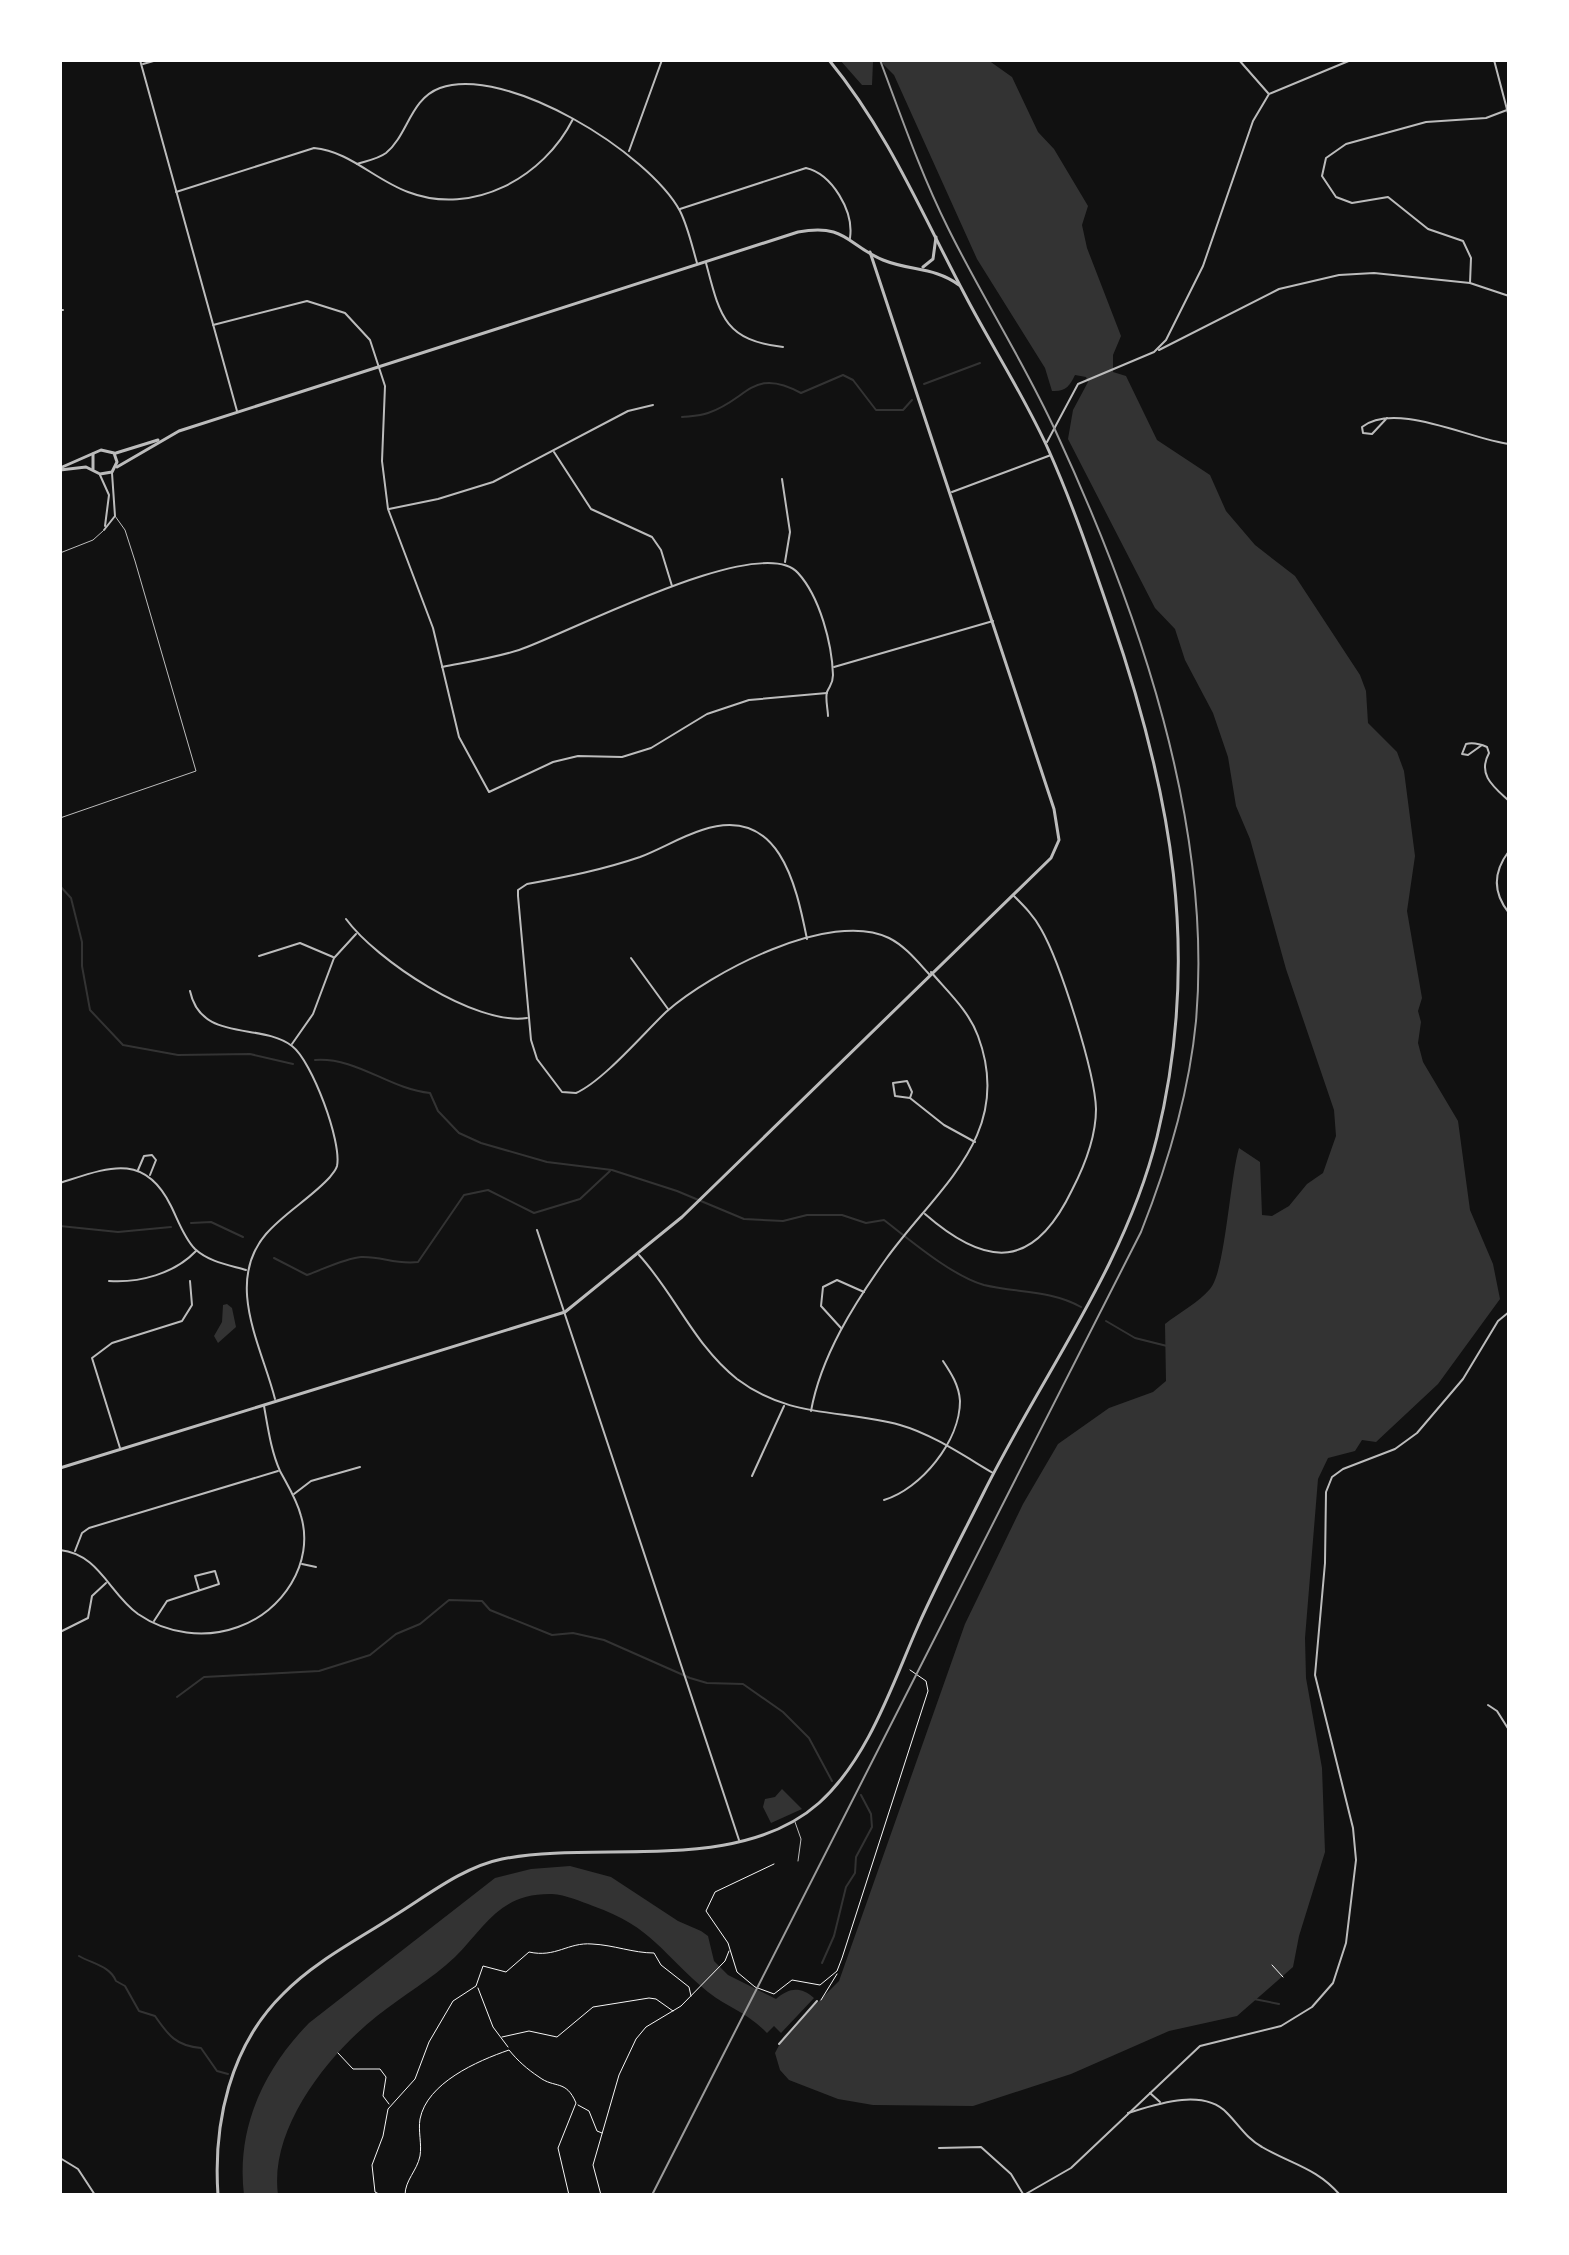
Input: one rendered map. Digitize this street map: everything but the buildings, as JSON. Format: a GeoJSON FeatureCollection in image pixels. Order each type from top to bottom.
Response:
{"type":"FeatureCollection","features":[{"type":"Feature","properties":{"kind":"street"},"geometry":{"type":"LineString","coordinates":[[157,60],[141,62],[238,412]]}},
{"type":"Feature","properties":{"kind":"street"},"geometry":{"type":"LineString","coordinates":[[628,152],[662,60]]}},
{"type":"Feature","properties":{"kind":"street"},"geometry":{"type":"LineString","coordinates":[[218,2195],[220,2121],[236,2064],[282,1994],[320,1964],[456,1878],[489,1862],[557,1852],[666,1852],[739,1841],[794,1820],[824,1797],[852,1762],[994,1473],[1100,1282],[1143,1183],[1171,1066],[1179,998],[1179,927],[1173,856],[1157,765],[1140,701],[1102,589],[1046,443],[960,286],[877,124],[829,60]]}},
{"type":"Feature","properties":{"kind":"street"},"geometry":{"type":"LineString","coordinates":[[1239,60],[1269,94]]}},
{"type":"Feature","properties":{"kind":"street"},"geometry":{"type":"LineString","coordinates":[[1154,352],[1166,340],[1203,266],[1253,121],[1269,94],[1351,60]]}},
{"type":"Feature","properties":{"kind":"street"},"geometry":{"type":"LineString","coordinates":[[1494,60],[1509,117]]}},
{"type":"Feature","properties":{"kind":"street"},"geometry":{"type":"LineString","coordinates":[[357,164],[385,153],[426,96],[440,88],[479,85],[518,95],[574,118],[628,152],[679,209],[697,264]]}},
{"type":"Feature","properties":{"kind":"street"},"geometry":{"type":"LineString","coordinates":[[1470,283],[1471,258],[1463,241],[1419,224],[1397,201],[1388,197],[1352,203],[1336,197],[1325,187],[1323,169],[1332,151],[1346,144],[1426,122],[1486,118],[1507,110]]}},
{"type":"Feature","properties":{"kind":"street"},"geometry":{"type":"LineString","coordinates":[[176,192],[314,148],[330,149],[410,193],[435,199],[469,199],[494,192],[542,163],[563,139],[574,118]]}},
{"type":"Feature","properties":{"kind":"street"},"geometry":{"type":"LineString","coordinates":[[679,209],[806,168],[827,178],[834,189],[849,217],[850,238]]}},
{"type":"Feature","properties":{"kind":"street"},"geometry":{"type":"LineString","coordinates":[[60,469],[106,449],[114,453],[162,439],[380,366],[811,230],[850,238],[894,263],[923,267],[947,276],[960,286]]}},
{"type":"Feature","properties":{"kind":"street"},"geometry":{"type":"LineString","coordinates":[[923,267],[933,259],[936,235]]}},
{"type":"Feature","properties":{"kind":"street"},"geometry":{"type":"LineString","coordinates":[[60,1468],[565,1312],[639,1255],[699,1200],[1051,858],[1059,834],[993,621],[870,252]]}},
{"type":"Feature","properties":{"kind":"street"},"geometry":{"type":"LineString","coordinates":[[706,262],[720,312],[735,333],[755,344],[783,347]]}},
{"type":"Feature","properties":{"kind":"street"},"geometry":{"type":"LineString","coordinates":[[1046,443],[1060,424],[1074,390],[1084,380],[1194,335],[1279,289],[1309,280],[1374,273],[1470,283],[1509,296]]}},
{"type":"Feature","properties":{"kind":"street"},"geometry":{"type":"LineString","coordinates":[[213,325],[285,303],[307,301],[345,313],[360,326],[380,366],[386,397],[382,461],[388,509],[432,627],[459,737],[480,782],[489,792],[553,762],[578,756],[622,757],[651,748],[707,714],[749,700],[827,693]]}},
{"type":"Feature","properties":{"kind":"street"},"geometry":{"type":"LineString","coordinates":[[388,509],[469,491],[554,452],[629,410],[653,405]]}},
{"type":"Feature","properties":{"kind":"street"},"geometry":{"type":"LineString","coordinates":[[1387,418],[1372,434],[1363,433],[1364,424],[1387,418],[1402,417],[1484,441],[1509,444]]}},
{"type":"Feature","properties":{"kind":"street"},"geometry":{"type":"LineString","coordinates":[[100,474],[112,472],[162,439]]}},
{"type":"Feature","properties":{"kind":"street"},"geometry":{"type":"LineString","coordinates":[[554,452],[591,509],[652,537],[661,550],[673,587]]}},
{"type":"Feature","properties":{"kind":"street"},"geometry":{"type":"LineString","coordinates":[[114,453],[117,467]]}},
{"type":"Feature","properties":{"kind":"street"},"geometry":{"type":"LineString","coordinates":[[93,454],[93,469]]}},
{"type":"Feature","properties":{"kind":"street"},"geometry":{"type":"LineString","coordinates":[[950,492],[1051,455]]}},
{"type":"Feature","properties":{"kind":"street"},"geometry":{"type":"LineString","coordinates":[[60,469],[93,469],[100,474],[109,502],[104,530]]}},
{"type":"Feature","properties":{"kind":"street"},"geometry":{"type":"LineString","coordinates":[[104,530],[115,516],[112,472]]}},
{"type":"Feature","properties":{"kind":"street"},"geometry":{"type":"LineString","coordinates":[[782,479],[790,532],[785,563]]}},
{"type":"Feature","properties":{"kind":"street"},"geometry":{"type":"LineString","coordinates":[[441,667],[517,651],[605,611],[673,587],[755,563],[785,563],[797,571],[816,603],[832,667],[832,684],[827,693],[828,716]]}},
{"type":"Feature","properties":{"kind":"street"},"geometry":{"type":"LineString","coordinates":[[832,667],[993,621]]}},
{"type":"Feature","properties":{"kind":"street"},"geometry":{"type":"LineString","coordinates":[[1482,745],[1468,755],[1462,754],[1466,744],[1482,745],[1489,750],[1484,762],[1489,782],[1509,801]]}},
{"type":"Feature","properties":{"kind":"street"},"geometry":{"type":"LineString","coordinates":[[807,939],[792,872],[763,836],[741,828],[716,826],[701,830],[607,869],[521,886],[518,896],[528,1018],[537,1059],[562,1092],[582,1090],[669,1010],[735,966],[807,939],[862,930],[887,936],[903,947],[965,1011],[983,1054],[987,1102],[976,1143],[864,1292],[819,1377],[811,1411]]}},
{"type":"Feature","properties":{"kind":"street"},"geometry":{"type":"LineString","coordinates":[[1509,851],[1497,869],[1496,881],[1509,913]]}},
{"type":"Feature","properties":{"kind":"street"},"geometry":{"type":"LineString","coordinates":[[924,1214],[965,1246],[977,1250],[1006,1252],[1030,1244],[1049,1231],[1060,1216],[1089,1151],[1096,1111],[1091,1076],[1047,941],[1033,916],[1014,896]]}},
{"type":"Feature","properties":{"kind":"street"},"geometry":{"type":"LineString","coordinates":[[346,919],[357,933],[394,964],[472,1010],[494,1019],[528,1018]]}},
{"type":"Feature","properties":{"kind":"street"},"geometry":{"type":"LineString","coordinates":[[291,1045],[313,1014],[334,958],[357,933]]}},
{"type":"Feature","properties":{"kind":"street"},"geometry":{"type":"LineString","coordinates":[[259,956],[300,943],[334,958]]}},
{"type":"Feature","properties":{"kind":"street"},"geometry":{"type":"LineString","coordinates":[[631,958],[669,1010]]}},
{"type":"Feature","properties":{"kind":"street"},"geometry":{"type":"LineString","coordinates":[[190,991],[198,1008],[224,1028],[267,1036],[291,1045],[312,1073],[332,1134],[337,1166],[313,1195],[267,1233],[248,1270],[248,1306],[276,1400]]}},
{"type":"Feature","properties":{"kind":"street"},"geometry":{"type":"LineString","coordinates":[[910,1098],[912,1092],[907,1081],[893,1083],[895,1096],[910,1098],[944,1125],[976,1143]]}},
{"type":"Feature","properties":{"kind":"street"},"geometry":{"type":"LineString","coordinates":[[138,1170],[144,1156],[152,1155],[156,1162],[150,1177]]}},
{"type":"Feature","properties":{"kind":"street"},"geometry":{"type":"LineString","coordinates":[[60,1183],[112,1167],[138,1170],[150,1177],[164,1192],[197,1251],[212,1260],[248,1270]]}},
{"type":"Feature","properties":{"kind":"street"},"geometry":{"type":"LineString","coordinates":[[537,1230],[739,1841]]}},
{"type":"Feature","properties":{"kind":"street"},"geometry":{"type":"LineString","coordinates":[[109,1281],[140,1279],[177,1267],[197,1251]]}},
{"type":"Feature","properties":{"kind":"street"},"geometry":{"type":"LineString","coordinates":[[639,1255],[671,1294],[699,1341],[720,1364],[758,1392],[785,1405],[900,1425],[994,1473]]}},
{"type":"Feature","properties":{"kind":"street"},"geometry":{"type":"LineString","coordinates":[[842,1329],[829,1319],[821,1306],[823,1287],[837,1280],[864,1292]]}},
{"type":"Feature","properties":{"kind":"street"},"geometry":{"type":"LineString","coordinates":[[121,1449],[92,1362],[106,1347],[182,1321],[192,1305],[190,1281]]}},
{"type":"Feature","properties":{"kind":"street"},"geometry":{"type":"LineString","coordinates":[[939,2148],[981,2147],[1011,2174],[1024,2195],[1071,2168],[1200,2046],[1263,2032],[1291,2021],[1312,2007],[1333,1983],[1346,1943],[1356,1860],[1353,1828],[1318,1700],[1315,1675],[1325,1563],[1326,1492],[1332,1477],[1343,1469],[1395,1449],[1417,1433],[1463,1379],[1498,1321],[1509,1312]]}},
{"type":"Feature","properties":{"kind":"street"},"geometry":{"type":"LineString","coordinates":[[884,1500],[898,1496],[921,1481],[954,1428],[960,1402],[955,1379],[943,1361]]}},
{"type":"Feature","properties":{"kind":"street"},"geometry":{"type":"LineString","coordinates":[[60,1550],[75,1552],[88,1559],[128,1605],[154,1622],[191,1634],[210,1634],[247,1624],[280,1600],[301,1563],[304,1529],[294,1495],[280,1471],[264,1404]]}},
{"type":"Feature","properties":{"kind":"street"},"geometry":{"type":"LineString","coordinates":[[752,1476],[785,1405]]}},
{"type":"Feature","properties":{"kind":"street"},"geometry":{"type":"LineString","coordinates":[[294,1495],[311,1481],[360,1467]]}},
{"type":"Feature","properties":{"kind":"street"},"geometry":{"type":"LineString","coordinates":[[75,1552],[82,1533],[89,1528],[280,1471]]}},
{"type":"Feature","properties":{"kind":"street"},"geometry":{"type":"LineString","coordinates":[[301,1563],[316,1567]]}},
{"type":"Feature","properties":{"kind":"street"},"geometry":{"type":"LineString","coordinates":[[154,1622],[167,1601],[219,1584],[215,1571],[195,1576],[199,1590]]}},
{"type":"Feature","properties":{"kind":"street"},"geometry":{"type":"LineString","coordinates":[[60,1632],[88,1618],[92,1596],[107,1582]]}},
{"type":"Feature","properties":{"kind":"street"},"geometry":{"type":"LineString","coordinates":[[1488,1705],[1497,1711],[1509,1730]]}},
{"type":"Feature","properties":{"kind":"street"},"geometry":{"type":"LineString","coordinates":[[779,2044],[817,2001]]}},
{"type":"Feature","properties":{"kind":"street"},"geometry":{"type":"LineString","coordinates":[[1150,2092],[1161,2103]]}},
{"type":"Feature","properties":{"kind":"street"},"geometry":{"type":"LineString","coordinates":[[1127,2113],[1161,2103],[1196,2099],[1219,2107],[1247,2138],[1315,2171],[1340,2195]]}},
{"type":"Feature","properties":{"kind":"street"},"geometry":{"type":"LineString","coordinates":[[60,2158],[78,2169],[95,2195]]}},
{"type":"Feature","properties":{"kind":"lane"},"geometry":{"type":"LineString","coordinates":[[60,818],[196,771],[135,561],[125,530],[115,516]]}},
{"type":"Feature","properties":{"kind":"lane"},"geometry":{"type":"LineString","coordinates":[[60,553],[93,540],[104,530]]}},
{"type":"Feature","properties":{"kind":"lane"},"geometry":{"type":"LineString","coordinates":[[794,1820],[801,1839],[798,1861]]}},
{"type":"Feature","properties":{"kind":"path"},"geometry":{"type":"LineString","coordinates":[[817,2001],[832,1985],[928,1691],[928,1683],[910,1670]]}},
{"type":"Feature","properties":{"kind":"path"},"geometry":{"type":"LineString","coordinates":[[774,1864],[715,1892],[706,1911],[730,1947],[737,1972],[755,1987],[774,1994],[792,1980],[820,1985],[837,1971]]}},
{"type":"Feature","properties":{"kind":"path"},"geometry":{"type":"LineString","coordinates":[[381,2195],[375,2192],[370,2174],[391,2107],[415,2079],[429,2042],[453,2001],[476,1986],[483,1966],[506,1972],[529,1952],[553,1955],[588,1943],[610,1944],[654,1953],[661,1965],[689,1987],[692,1995]]}},
{"type":"Feature","properties":{"kind":"path"},"geometry":{"type":"LineString","coordinates":[[601,2195],[593,2165],[619,2075],[636,2039],[646,2027],[676,2010],[692,1995],[723,1963],[730,1947]]}},
{"type":"Feature","properties":{"kind":"path"},"geometry":{"type":"LineString","coordinates":[[1272,1965],[1283,1977]]}},
{"type":"Feature","properties":{"kind":"path"},"geometry":{"type":"LineString","coordinates":[[476,1986],[493,2027],[509,2050],[540,2078],[560,2083],[576,2103],[589,2111],[597,2131],[603,2134]]}},
{"type":"Feature","properties":{"kind":"path"},"geometry":{"type":"LineString","coordinates":[[502,2037],[529,2031],[557,2037],[587,2008],[623,2000],[656,1999],[676,2010]]}},
{"type":"Feature","properties":{"kind":"path"},"geometry":{"type":"LineString","coordinates":[[405,2195],[406,2183],[420,2156],[419,2122],[429,2096],[455,2074],[509,2050]]}},
{"type":"Feature","properties":{"kind":"path"},"geometry":{"type":"LineString","coordinates":[[338,2053],[353,2069],[380,2069],[386,2077],[383,2096],[391,2107]]}},
{"type":"Feature","properties":{"kind":"path"},"geometry":{"type":"LineString","coordinates":[[569,2195],[558,2148],[576,2103]]}},
{"type":"Feature","properties":{"kind":"shaded area"},"geometry":{"type":"Polygon","coordinates":[[[840,60],[877,60],[873,62],[872,85],[862,85],[840,60]]]}},
{"type":"Feature","properties":{"kind":"shaded area"},"geometry":{"type":"Polygon","coordinates":[[[879,60],[988,60],[1012,77],[1038,132],[1054,149],[1088,206],[1082,225],[1087,248],[1121,336],[1113,355],[1113,372],[1126,376],[1157,440],[1210,475],[1226,511],[1255,545],[1295,576],[1360,675],[1366,691],[1368,723],[1397,752],[1404,771],[1415,856],[1407,911],[1422,998],[1418,1011],[1421,1022],[1418,1043],[1423,1062],[1458,1121],[1470,1210],[1493,1264],[1500,1299],[1438,1384],[1376,1442],[1362,1440],[1355,1451],[1328,1458],[1318,1479],[1305,1638],[1306,1678],[1322,1768],[1325,1852],[1299,1936],[1293,1967],[1237,2016],[1169,2031],[1071,2074],[973,2106],[873,2105],[838,2099],[789,2080],[780,2070],[775,2053],[784,2036],[839,1981],[965,1624],[1023,1504],[1058,1444],[1109,1408],[1153,1392],[1166,1381],[1165,1324],[1200,1298],[1215,1280],[1239,1148],[1260,1162],[1262,1215],[1272,1216],[1289,1206],[1307,1184],[1323,1173],[1336,1136],[1334,1110],[1286,969],[1250,839],[1236,806],[1228,757],[1213,713],[1185,660],[1175,629],[1155,608],[1068,439],[1073,410],[1088,382],[1086,377],[1075,375],[1066,388],[1052,391],[1045,368],[977,259],[894,75],[879,60]]]}},
{"type":"Feature","properties":{"kind":"shaded area"},"geometry":{"type":"Polygon","coordinates":[[[223,1305],[232,1308],[236,1327],[218,1343],[214,1336],[222,1322],[223,1305]]]}},
{"type":"Feature","properties":{"kind":"shaded area"},"geometry":{"type":"Polygon","coordinates":[[[782,1789],[802,1809],[771,1823],[763,1807],[765,1799],[775,1797],[782,1789]]]}},
{"type":"Feature","properties":{"kind":"shaded area"},"geometry":{"type":"Polygon","coordinates":[[[570,1866],[611,1877],[678,1921],[701,1931],[708,1936],[714,1961],[728,1975],[776,1999],[795,1990],[814,1998],[781,2033],[774,2026],[767,2033],[708,1992],[644,1932],[630,1923],[562,1896],[534,1895],[519,1899],[496,1913],[446,1965],[377,2016],[340,2051],[322,2072],[292,2119],[278,2170],[278,2195],[244,2195],[244,2147],[256,2102],[278,2060],[309,2023],[495,1878],[531,1869],[570,1866]]]}},
{"type":"Feature","properties":{"kind":"waterway"},"geometry":{"type":"LineString","coordinates":[[924,384],[980,363]]}},
{"type":"Feature","properties":{"kind":"waterway"},"geometry":{"type":"LineString","coordinates":[[682,417],[708,413],[761,384],[785,386],[801,393],[843,375],[853,380],[876,410],[903,410],[912,400]]}},
{"type":"Feature","properties":{"kind":"waterway"},"geometry":{"type":"LineString","coordinates":[[60,886],[71,898],[82,942],[82,966],[90,1010],[123,1045],[178,1055],[250,1054],[293,1064]]}},
{"type":"Feature","properties":{"kind":"waterway"},"geometry":{"type":"LineString","coordinates":[[315,1060],[345,1063],[401,1086],[430,1093],[438,1111],[459,1133],[481,1143],[547,1162],[612,1170],[677,1191],[744,1219],[783,1221],[807,1215],[842,1215],[866,1223],[884,1220],[932,1257],[972,1280],[996,1288],[1058,1298],[1081,1307]]}},
{"type":"Feature","properties":{"kind":"waterway"},"geometry":{"type":"LineString","coordinates":[[274,1258],[307,1275],[361,1257],[418,1262],[464,1195],[488,1190],[534,1213],[580,1199],[610,1171]]}},
{"type":"Feature","properties":{"kind":"waterway"},"geometry":{"type":"LineString","coordinates":[[191,1223],[211,1222],[243,1237]]}},
{"type":"Feature","properties":{"kind":"waterway"},"geometry":{"type":"LineString","coordinates":[[60,1226],[118,1232],[171,1227]]}},
{"type":"Feature","properties":{"kind":"waterway"},"geometry":{"type":"LineString","coordinates":[[1106,1321],[1135,1338],[1167,1346]]}},
{"type":"Feature","properties":{"kind":"waterway"},"geometry":{"type":"LineString","coordinates":[[177,1697],[204,1677],[319,1671],[370,1655],[396,1634],[420,1624],[449,1600],[482,1601],[490,1610],[552,1635],[573,1633],[604,1640],[690,1678],[707,1683],[743,1684],[783,1712],[809,1738],[832,1781]]}},
{"type":"Feature","properties":{"kind":"waterway"},"geometry":{"type":"LineString","coordinates":[[822,1963],[834,1936],[846,1887],[855,1873],[856,1857],[872,1827],[871,1814],[861,1795]]}},
{"type":"Feature","properties":{"kind":"waterway"},"geometry":{"type":"LineString","coordinates":[[79,1956],[110,1972],[116,1981],[125,1986],[139,2011],[155,2016],[179,2042],[201,2048],[217,2071],[228,2074]]}},
{"type":"Feature","properties":{"kind":"waterway"},"geometry":{"type":"LineString","coordinates":[[1254,1999],[1279,2004]]}},
{"type":"Feature","properties":{"kind":"railway"},"geometry":{"type":"LineString","coordinates":[[652,2195],[1141,1232],[1176,1128],[1196,1021],[1198,946],[1193,871],[1181,795],[1141,644],[1115,571],[1056,432],[938,208],[880,60]]}}]}
